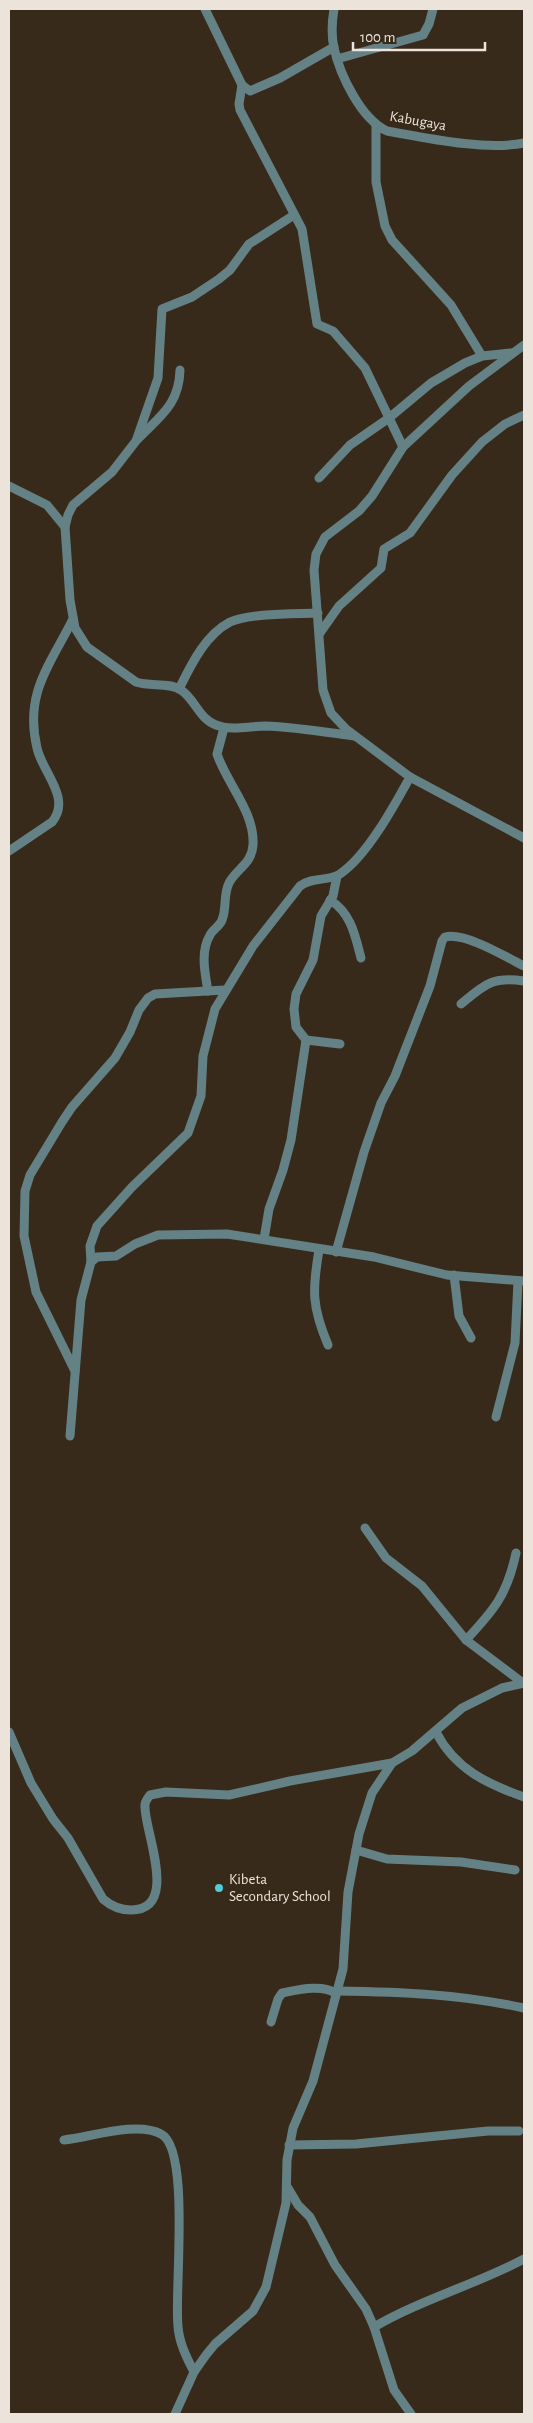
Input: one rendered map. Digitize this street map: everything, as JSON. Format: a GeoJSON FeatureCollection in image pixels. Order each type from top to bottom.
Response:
{"type":"FeatureCollection","features":[{"type":"Feature","properties":{"kind":"street"},"geometry":{"type":"LineString","coordinates":[[205,9],[246,90],[255,90],[334,46]]}},
{"type":"Feature","properties":{"kind":"street","name":"Kabugaya"},"geometry":{"type":"LineString","coordinates":[[334,9],[332,23],[337,59],[359,105],[376,126],[386,131],[464,142],[503,145],[524,143]]}},
{"type":"Feature","properties":{"kind":"street"},"geometry":{"type":"LineString","coordinates":[[337,59],[423,35],[430,24],[433,9]]}},
{"type":"Feature","properties":{"kind":"street"},"geometry":{"type":"LineString","coordinates":[[242,85],[240,110],[305,240],[317,324],[333,332],[365,368],[403,447]]}},
{"type":"Feature","properties":{"kind":"street"},"geometry":{"type":"LineString","coordinates":[[376,126],[376,182],[385,226],[392,240],[451,305],[482,356]]}},
{"type":"Feature","properties":{"kind":"street"},"geometry":{"type":"LineString","coordinates":[[136,441],[158,378],[162,309],[192,297],[220,278],[230,270],[249,244],[294,215]]}},
{"type":"Feature","properties":{"kind":"street"},"geometry":{"type":"LineString","coordinates":[[524,345],[469,386],[403,447],[372,496],[359,511],[325,537],[316,554],[314,570],[323,690],[331,713],[354,736],[410,778],[524,838]]}},
{"type":"Feature","properties":{"kind":"street"},"geometry":{"type":"LineString","coordinates":[[319,478],[350,445],[389,418],[431,383],[465,362],[482,356],[511,353]]}},
{"type":"Feature","properties":{"kind":"street"},"geometry":{"type":"LineString","coordinates":[[180,370],[178,391],[166,412],[136,441],[112,472],[73,505],[68,515],[65,527],[75,628],[87,647],[130,678],[145,685],[180,689],[188,695],[204,717],[214,725],[224,728],[266,726],[354,736]]}},
{"type":"Feature","properties":{"kind":"street"},"geometry":{"type":"LineString","coordinates":[[320,633],[339,606],[381,568],[384,550],[415,527],[468,454],[505,424],[524,415]]}},
{"type":"Feature","properties":{"kind":"street"},"geometry":{"type":"LineString","coordinates":[[9,486],[47,506],[65,527]]}},
{"type":"Feature","properties":{"kind":"street"},"geometry":{"type":"LineString","coordinates":[[180,689],[201,648],[230,622],[270,616],[318,613]]}},
{"type":"Feature","properties":{"kind":"street"},"geometry":{"type":"LineString","coordinates":[[9,851],[52,822],[57,816],[59,801],[57,790],[37,748],[34,702],[37,688],[73,619]]}},
{"type":"Feature","properties":{"kind":"street"},"geometry":{"type":"LineString","coordinates":[[208,991],[204,965],[210,936],[222,920],[226,890],[230,881],[248,862],[253,845],[252,831],[244,809],[217,754],[224,728]]}},
{"type":"Feature","properties":{"kind":"street"},"geometry":{"type":"LineString","coordinates":[[70,1436],[77,1373],[81,1300],[91,1262],[90,1246],[97,1226],[132,1186],[178,1145],[188,1133],[201,1096],[203,1056],[215,1010],[225,990],[253,946],[300,886],[308,880],[337,876],[345,870],[367,845],[385,820],[410,778]]}},
{"type":"Feature","properties":{"kind":"street"},"geometry":{"type":"LineString","coordinates":[[337,876],[333,896],[321,916],[311,966],[296,994],[294,1010],[296,1027],[306,1040],[340,1044]]}},
{"type":"Feature","properties":{"kind":"street"},"geometry":{"type":"LineString","coordinates":[[330,900],[341,907],[346,915],[354,931],[361,958]]}},
{"type":"Feature","properties":{"kind":"street"},"geometry":{"type":"LineString","coordinates":[[336,1252],[364,1152],[381,1103],[395,1076],[430,986],[442,941],[445,937],[450,936],[460,938],[481,945],[524,966]]}},
{"type":"Feature","properties":{"kind":"street"},"geometry":{"type":"LineString","coordinates":[[461,1004],[489,982],[500,979],[524,981]]}},
{"type":"Feature","properties":{"kind":"street"},"geometry":{"type":"LineString","coordinates":[[77,1373],[36,1292],[24,1236],[25,1191],[30,1175],[72,1107],[121,1050],[139,1010],[148,998],[155,994],[225,990]]}},
{"type":"Feature","properties":{"kind":"street"},"geometry":{"type":"LineString","coordinates":[[264,1240],[269,1208],[283,1170],[291,1140],[306,1040]]}},
{"type":"Feature","properties":{"kind":"street"},"geometry":{"type":"LineString","coordinates":[[91,1262],[97,1257],[116,1256],[135,1244],[158,1234],[228,1234],[319,1250],[374,1257],[401,1266],[454,1275],[521,1281],[515,1343],[496,1417]]}},
{"type":"Feature","properties":{"kind":"street"},"geometry":{"type":"LineString","coordinates":[[319,1250],[313,1293],[320,1325],[328,1345]]}},
{"type":"Feature","properties":{"kind":"street"},"geometry":{"type":"LineString","coordinates":[[454,1275],[459,1316],[471,1338]]}},
{"type":"Feature","properties":{"kind":"street"},"geometry":{"type":"LineString","coordinates":[[365,1528],[386,1558],[422,1586],[466,1640],[524,1683]]}},
{"type":"Feature","properties":{"kind":"street"},"geometry":{"type":"LineString","coordinates":[[466,1640],[487,1618],[504,1594],[508,1586],[516,1553]]}},
{"type":"Feature","properties":{"kind":"street"},"geometry":{"type":"LineString","coordinates":[[9,1732],[31,1783],[53,1819],[68,1838],[103,1899],[110,1906],[124,1910],[136,1910],[150,1901],[156,1888],[156,1858],[145,1805],[150,1795],[166,1792],[229,1795],[290,1781],[392,1763],[412,1751],[436,1732],[449,1718],[469,1704],[502,1688],[524,1683]]}},
{"type":"Feature","properties":{"kind":"street"},"geometry":{"type":"LineString","coordinates":[[436,1732],[450,1755],[470,1773],[482,1780],[524,1797]]}},
{"type":"Feature","properties":{"kind":"street"},"geometry":{"type":"LineString","coordinates":[[175,2414],[194,2372],[215,2344],[253,2311],[266,2287],[286,2203],[289,2145],[297,2115],[313,2081],[345,1957],[348,1892],[356,1850],[368,1802],[379,1781],[392,1763]]}},
{"type":"Feature","properties":{"kind":"street"},"geometry":{"type":"LineString","coordinates":[[356,1850],[387,1859],[436,1859],[515,1870]]}},
{"type":"Feature","properties":{"kind":"street"},"geometry":{"type":"LineString","coordinates":[[271,2022],[278,1999],[282,1993],[313,1989],[335,1992],[397,1991],[455,1995],[524,2008]]}},
{"type":"Feature","properties":{"kind":"street"},"geometry":{"type":"LineString","coordinates":[[64,2140],[129,2129],[152,2130],[163,2134],[170,2142],[174,2153],[180,2215],[176,2291],[178,2328],[186,2357],[194,2372]]}},
{"type":"Feature","properties":{"kind":"street"},"geometry":{"type":"LineString","coordinates":[[289,2145],[356,2144],[488,2131],[519,2130]]}},
{"type":"Feature","properties":{"kind":"street"},"geometry":{"type":"LineString","coordinates":[[287,2186],[298,2205],[317,2228],[335,2265],[366,2309],[374,2327],[394,2390],[411,2414]]}},
{"type":"Feature","properties":{"kind":"street"},"geometry":{"type":"LineString","coordinates":[[374,2327],[421,2302],[496,2274],[524,2259]]}},
{"type":"Feature","properties":{"kind":"place","name":"Kibeta Secondary School"},"geometry":{"type":"Point","coordinates":[219,1888]}}]}
